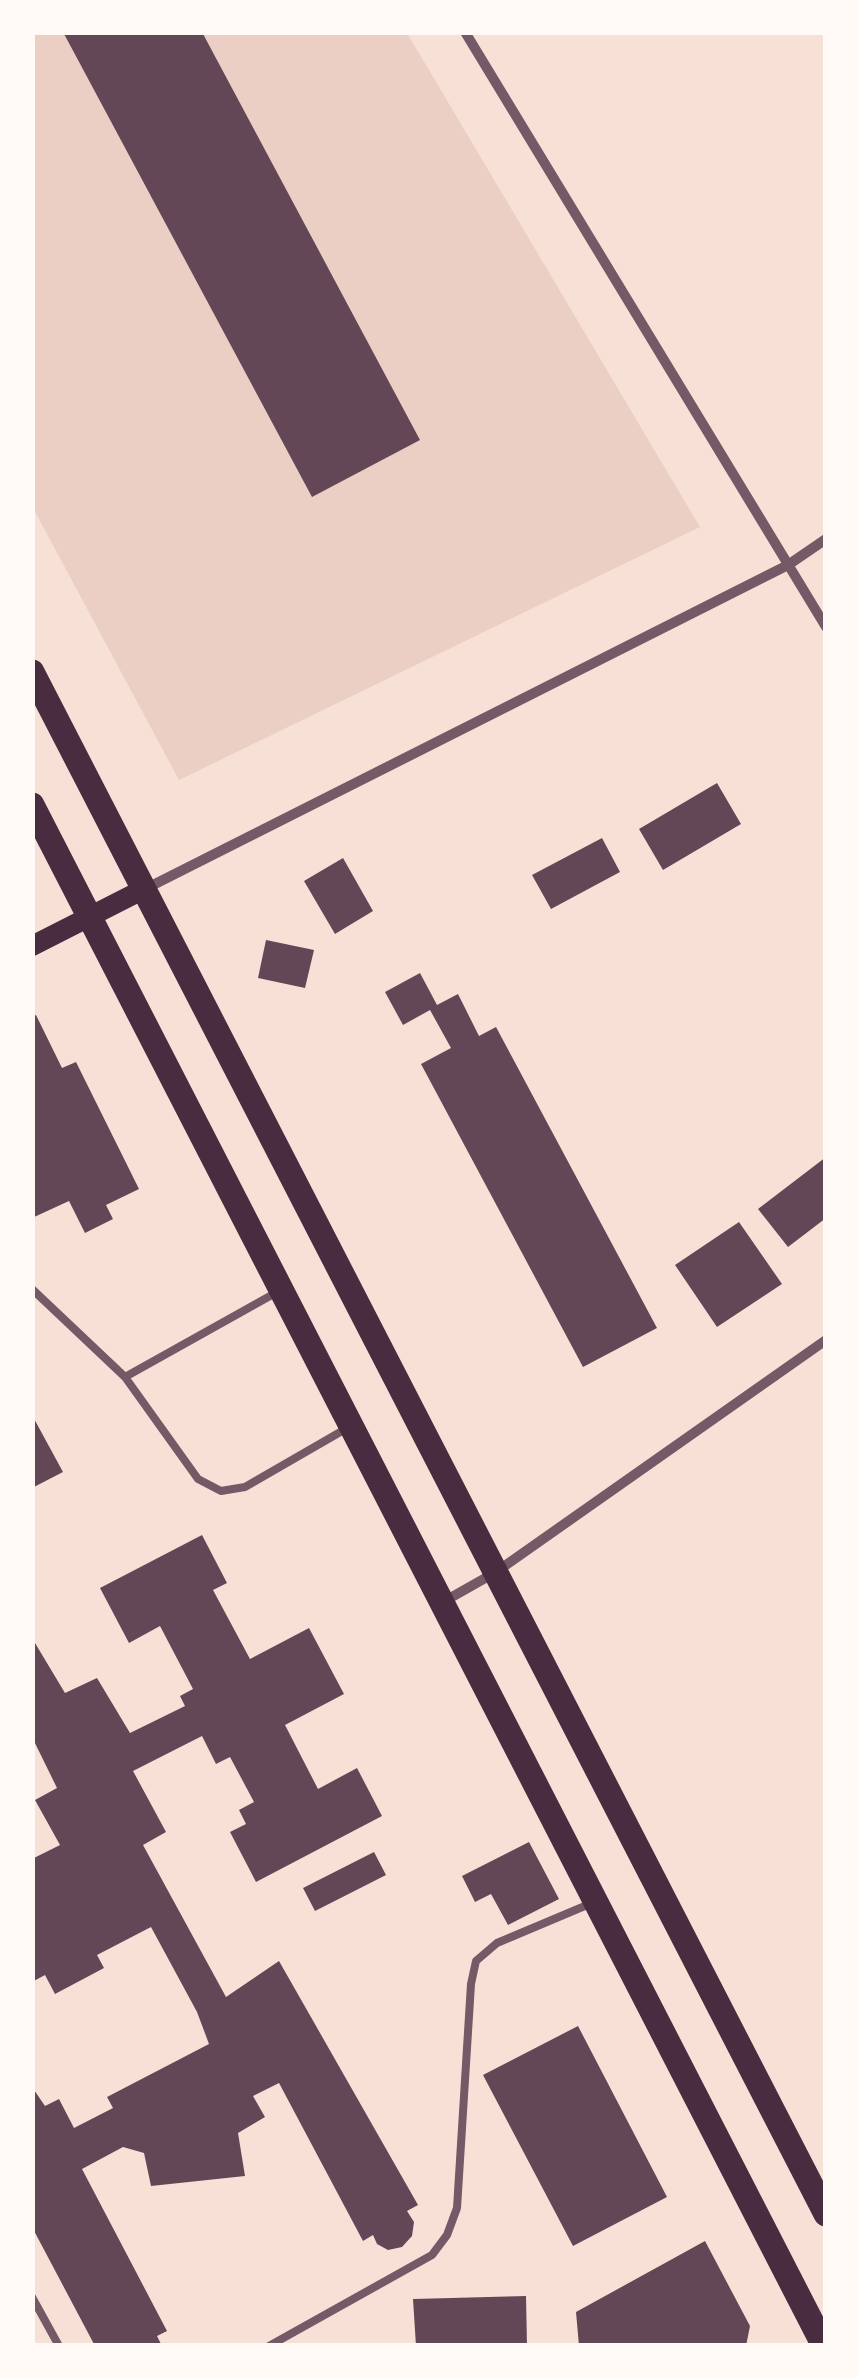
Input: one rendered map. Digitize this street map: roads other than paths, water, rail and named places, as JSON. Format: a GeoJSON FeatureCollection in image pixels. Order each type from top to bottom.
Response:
{"type":"FeatureCollection","features":[{"type":"Feature","properties":{"kind":"main road"},"geometry":{"type":"LineString","coordinates":[[32,672],[826,2214]]}},
{"type":"Feature","properties":{"kind":"main road"},"geometry":{"type":"LineString","coordinates":[[32,804],[92,914],[824,2346]]}},
{"type":"Feature","properties":{"kind":"main road"},"geometry":{"type":"LineString","coordinates":[[32,946],[146,888]]}},
{"type":"Feature","properties":{"kind":"street"},"geometry":{"type":"LineString","coordinates":[[465,32],[826,627]]}},
{"type":"Feature","properties":{"kind":"street"},"geometry":{"type":"LineString","coordinates":[[146,888],[788,566],[826,539]]}},
{"type":"Feature","properties":{"kind":"street"},"geometry":{"type":"LineString","coordinates":[[443,1602],[496,1572],[826,1340]]}},
{"type":"Feature","properties":{"kind":"lane"},"geometry":{"type":"LineString","coordinates":[[32,1288],[126,1376],[198,1479],[222,1491],[246,1488],[353,1425]]}},
{"type":"Feature","properties":{"kind":"lane"},"geometry":{"type":"LineString","coordinates":[[126,1376],[283,1289]]}},
{"type":"Feature","properties":{"kind":"lane"},"geometry":{"type":"LineString","coordinates":[[269,2346],[432,2255],[447,2236],[457,2208],[471,1984],[476,1961],[497,1942],[596,1901]]}},
{"type":"Feature","properties":{"kind":"lane"},"geometry":{"type":"LineString","coordinates":[[32,2297],[58,2346]]}}]}
